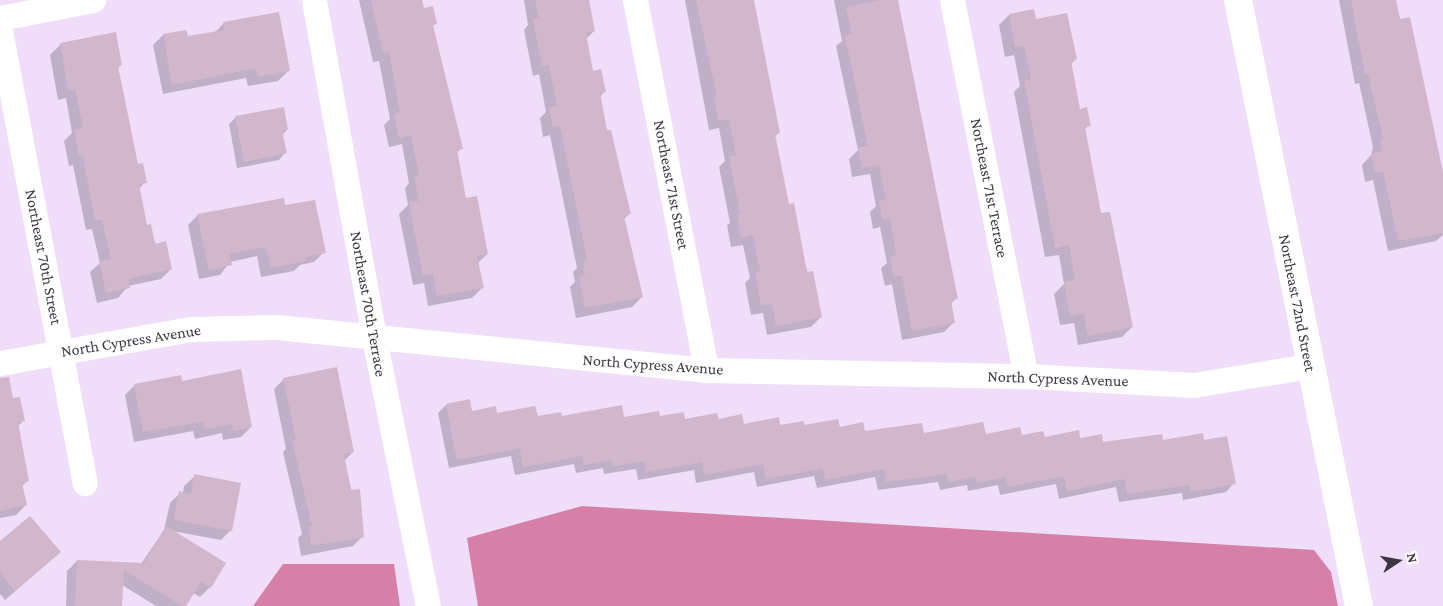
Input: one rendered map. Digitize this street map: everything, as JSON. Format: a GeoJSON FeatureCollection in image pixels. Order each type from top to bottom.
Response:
{"type":"FeatureCollection","features":[{"type":"Feature","properties":{"kind":"main road","name":"Northeast 72nd Street"},"geometry":{"type":"LineString","coordinates":[[1238,0],[1309,366],[1359,606]]}},
{"type":"Feature","properties":{"kind":"street"},"geometry":{"type":"LineString","coordinates":[[0,18],[93,0]]}},
{"type":"Feature","properties":{"kind":"street","name":"Northeast 70th Terrace"},"geometry":{"type":"LineString","coordinates":[[314,0],[374,338],[428,606]]}},
{"type":"Feature","properties":{"kind":"street","name":"Northeast 71st Street"},"geometry":{"type":"LineString","coordinates":[[635,0],[706,370]]}},
{"type":"Feature","properties":{"kind":"street","name":"Northeast 71st Terrace"},"geometry":{"type":"LineString","coordinates":[[952,0],[1026,376]]}},
{"type":"Feature","properties":{"kind":"street","name":"Northeast 70th Street"},"geometry":{"type":"LineString","coordinates":[[0,30],[85,483]]}},
{"type":"Feature","properties":{"kind":"street","name":"North Cypress Avenue"},"geometry":{"type":"LineString","coordinates":[[0,363],[190,330],[276,327],[706,370],[1026,376],[1194,385],[1309,366]]}},
{"type":"Feature","properties":{"kind":"shaded area"},"geometry":{"type":"Polygon","coordinates":[[[582,506],[1314,550],[1331,572],[1338,606],[478,606],[467,538],[582,506]]]}},
{"type":"Feature","properties":{"kind":"shaded area"},"geometry":{"type":"Polygon","coordinates":[[[283,564],[394,564],[400,606],[253,606],[283,564]]]}},
{"type":"Feature","properties":{"kind":"building"},"geometry":{"type":"Polygon","coordinates":[[[371,0],[422,0],[424,8],[433,6],[437,24],[433,25],[463,149],[457,150],[466,198],[477,196],[488,254],[477,256],[484,288],[437,296],[433,274],[423,276],[409,202],[419,201],[414,176],[419,175],[411,135],[399,138],[394,114],[400,112],[389,52],[383,53],[371,0]]]}},
{"type":"Feature","properties":{"kind":"building"},"geometry":{"type":"Polygon","coordinates":[[[535,0],[589,0],[595,31],[586,33],[593,71],[601,69],[606,92],[600,93],[607,130],[611,130],[631,214],[624,216],[643,297],[585,308],[579,276],[585,275],[583,261],[587,260],[560,126],[553,127],[549,107],[557,106],[549,65],[542,66],[533,19],[539,18],[535,0]]]}},
{"type":"Feature","properties":{"kind":"building"},"geometry":{"type":"Polygon","coordinates":[[[696,0],[754,0],[780,133],[775,134],[789,204],[794,203],[807,272],[813,271],[822,317],[776,326],[772,304],[761,306],[755,272],[760,271],[753,235],[741,238],[737,214],[740,214],[729,156],[736,155],[729,119],[719,121],[714,97],[717,97],[696,0]]]}},
{"type":"Feature","properties":{"kind":"building"},"geometry":{"type":"Polygon","coordinates":[[[881,0],[898,0],[958,299],[951,300],[955,323],[912,331],[902,275],[894,277],[890,257],[896,256],[890,218],[882,220],[879,201],[886,200],[879,165],[862,168],[858,148],[868,146],[845,36],[852,34],[846,7],[881,0]]]}},
{"type":"Feature","properties":{"kind":"building"},"geometry":{"type":"Polygon","coordinates":[[[1351,0],[1396,0],[1400,19],[1410,17],[1443,172],[1443,233],[1398,241],[1383,171],[1375,173],[1371,154],[1382,151],[1380,139],[1383,138],[1368,74],[1365,74],[1351,0]]]}},
{"type":"Feature","properties":{"kind":"building"},"geometry":{"type":"Polygon","coordinates":[[[1034,9],[1036,19],[1067,13],[1077,59],[1071,61],[1080,109],[1087,107],[1091,126],[1085,127],[1101,213],[1110,212],[1133,327],[1088,336],[1084,313],[1070,316],[1064,282],[1075,280],[1069,245],[1055,248],[1024,80],[1031,79],[1024,46],[1015,47],[1009,14],[1034,9]]]}},
{"type":"Feature","properties":{"kind":"building"},"geometry":{"type":"Polygon","coordinates":[[[279,12],[290,71],[258,77],[256,68],[172,85],[163,34],[186,30],[188,36],[224,30],[223,22],[279,12]]]}},
{"type":"Feature","properties":{"kind":"building"},"geometry":{"type":"Polygon","coordinates":[[[116,32],[122,65],[118,66],[138,164],[143,163],[147,183],[139,184],[147,225],[151,224],[155,244],[166,241],[172,269],[128,279],[130,288],[106,293],[99,261],[111,259],[102,220],[95,221],[83,156],[79,157],[74,130],[83,128],[75,89],[68,90],[60,43],[116,32]]]}},
{"type":"Feature","properties":{"kind":"building"},"geometry":{"type":"Polygon","coordinates":[[[284,107],[288,130],[282,131],[287,153],[244,162],[235,116],[284,107]]]}},
{"type":"Feature","properties":{"kind":"building"},"geometry":{"type":"Polygon","coordinates":[[[284,198],[285,205],[315,200],[326,253],[305,257],[306,261],[271,268],[266,247],[229,254],[232,265],[209,270],[197,214],[284,198]]]}},
{"type":"Feature","properties":{"kind":"building"},"geometry":{"type":"Polygon","coordinates":[[[337,367],[354,452],[344,454],[351,490],[360,489],[364,537],[311,546],[308,527],[312,526],[292,440],[296,440],[283,378],[337,367]]]}},
{"type":"Feature","properties":{"kind":"building"},"geometry":{"type":"Polygon","coordinates":[[[241,369],[252,427],[233,431],[232,424],[205,429],[203,422],[143,432],[134,384],[181,375],[182,381],[241,369]]]}},
{"type":"Feature","properties":{"kind":"building"},"geometry":{"type":"Polygon","coordinates":[[[9,377],[13,398],[20,397],[25,421],[18,422],[29,481],[22,483],[27,505],[0,511],[0,378],[9,377]]]}},
{"type":"Feature","properties":{"kind":"building"},"geometry":{"type":"Polygon","coordinates":[[[470,399],[472,411],[496,406],[497,413],[535,406],[538,416],[561,412],[562,416],[622,405],[624,417],[659,411],[660,416],[684,412],[685,419],[717,413],[719,419],[742,414],[744,424],[779,417],[780,425],[804,421],[804,425],[838,419],[840,427],[863,422],[865,431],[922,423],[924,433],[983,422],[986,434],[1020,427],[1022,435],[1043,431],[1045,437],[1079,430],[1080,438],[1102,434],[1103,442],[1162,434],[1163,440],[1203,433],[1204,440],[1227,436],[1236,484],[1191,492],[1190,485],[1127,494],[1125,479],[1067,491],[1064,476],[1008,487],[1006,477],[977,483],[976,477],[948,482],[947,474],[886,482],[884,469],[825,480],[823,468],[766,479],[763,464],[704,475],[702,462],[646,472],[644,461],[613,466],[611,460],[584,465],[582,456],[523,467],[520,448],[457,460],[446,404],[470,399]]]}},
{"type":"Feature","properties":{"kind":"building"},"geometry":{"type":"Polygon","coordinates":[[[194,474],[241,483],[232,531],[174,520],[179,491],[191,494],[194,474]]]}},
{"type":"Feature","properties":{"kind":"building"},"geometry":{"type":"Polygon","coordinates":[[[30,516],[61,552],[15,591],[0,573],[0,541],[30,516]]]}},
{"type":"Feature","properties":{"kind":"building"},"geometry":{"type":"Polygon","coordinates":[[[166,526],[226,563],[211,588],[201,582],[186,606],[182,606],[124,570],[122,606],[75,606],[77,560],[144,563],[166,526]]]}}]}
